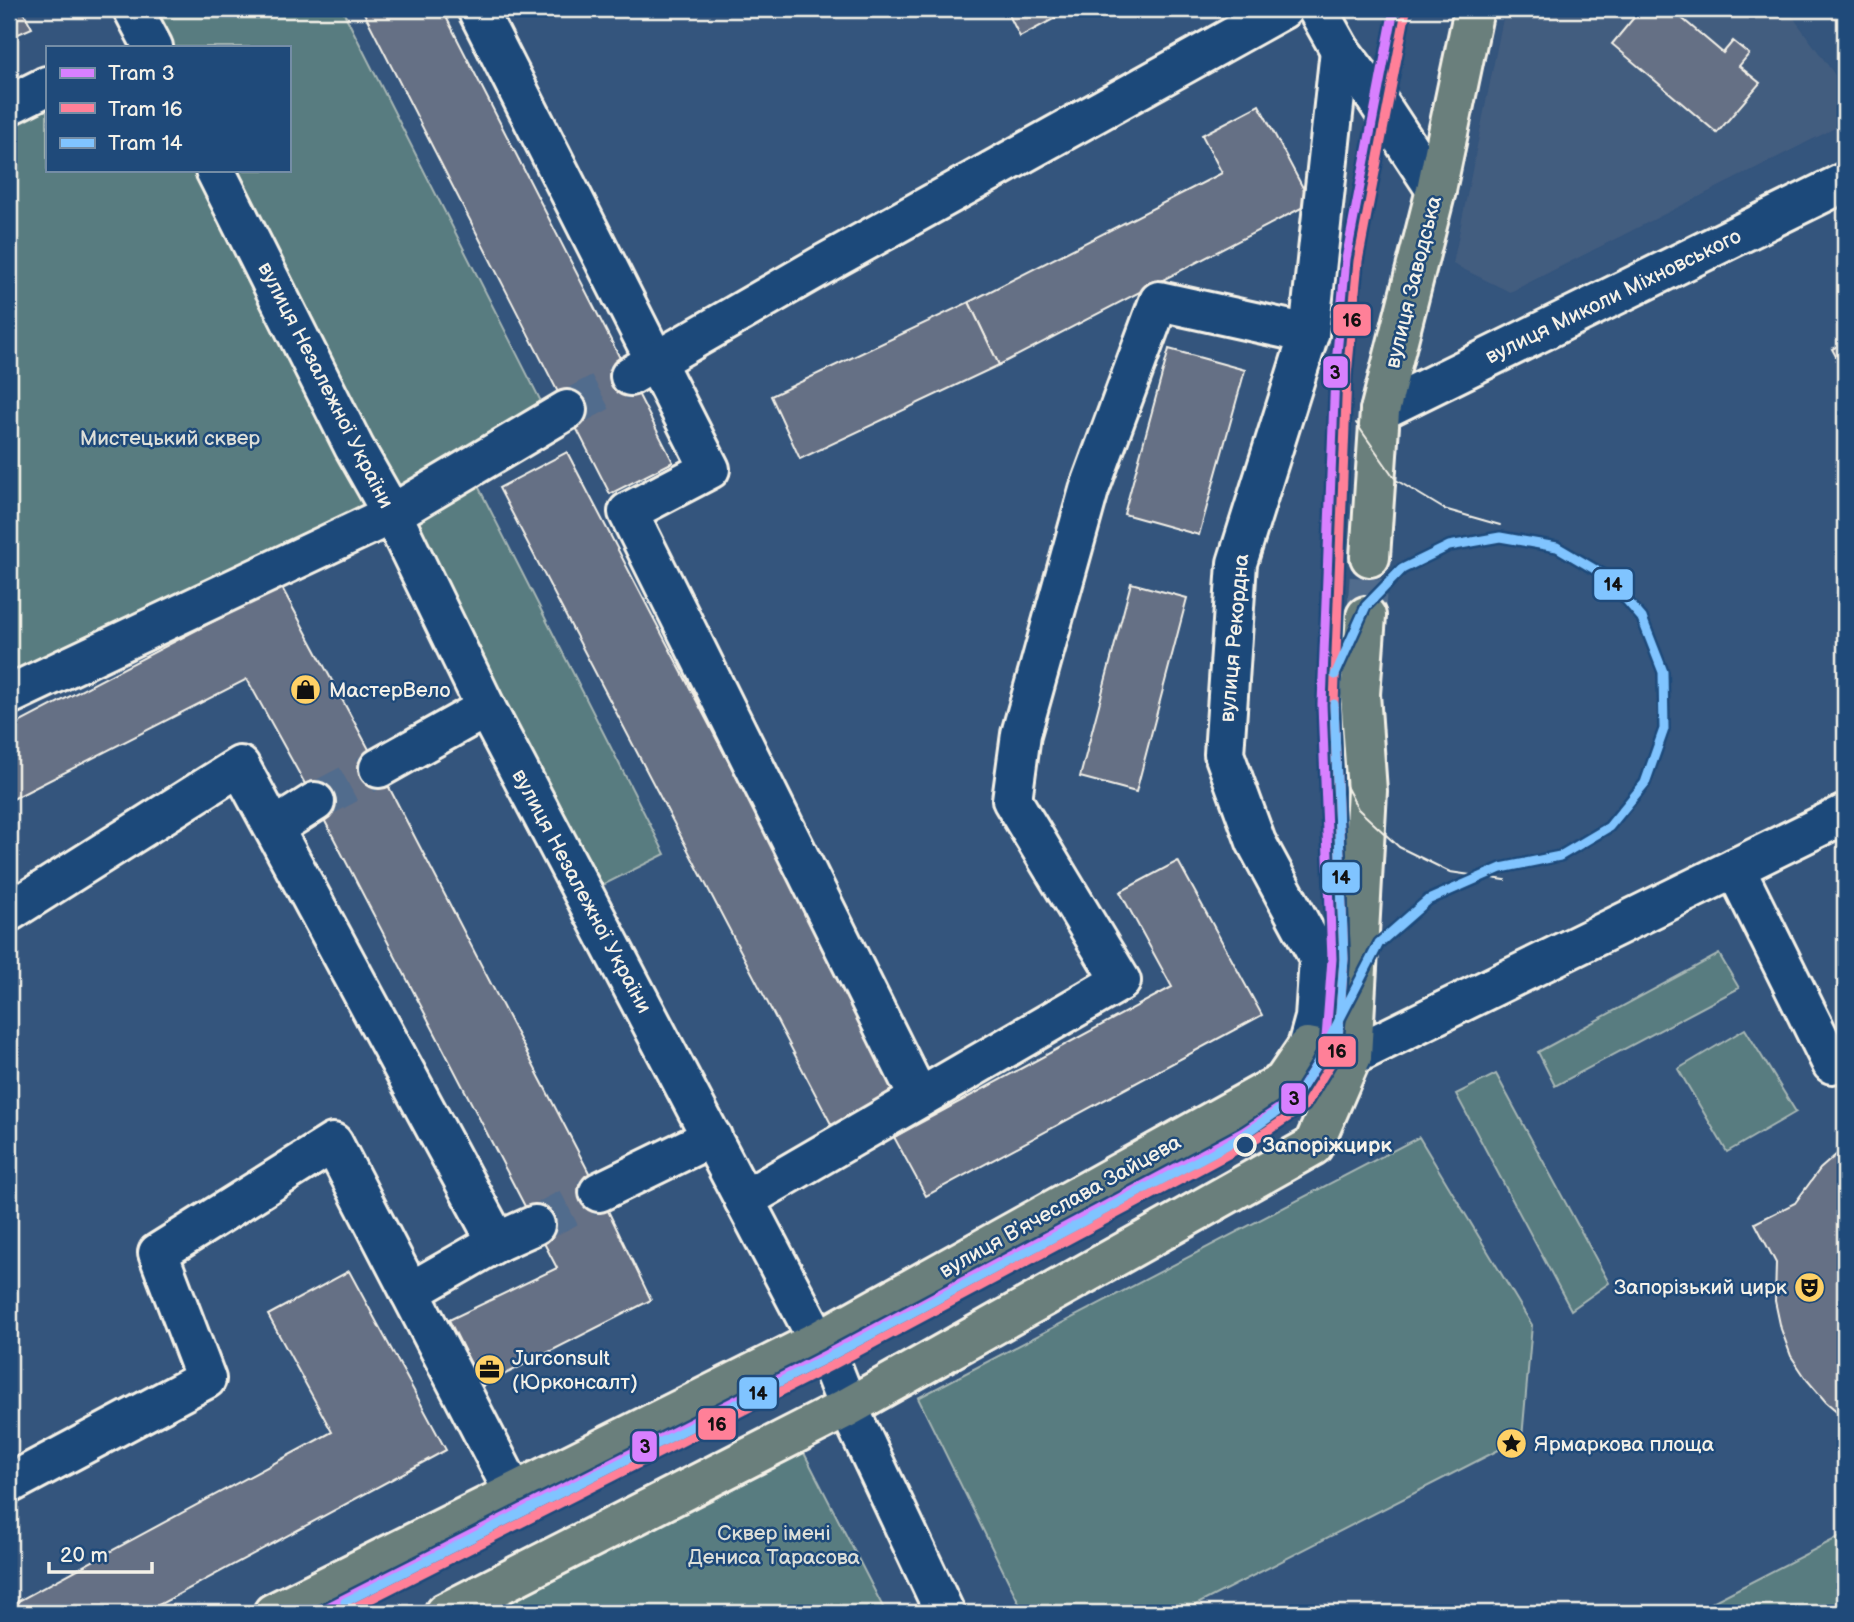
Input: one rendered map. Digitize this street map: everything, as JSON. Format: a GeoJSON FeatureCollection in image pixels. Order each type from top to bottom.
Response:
{"type":"FeatureCollection","features":[{"type":"Feature","properties":{"kind":"main road","name":"вулиця Заводська"},"geometry":{"type":"LineString","coordinates":[[1370,557],[1380,411],[1436,190],[1474,9]]}},
{"type":"Feature","properties":{"kind":"main road"},"geometry":{"type":"LineString","coordinates":[[444,1613],[848,1407],[1313,1146],[1352,1056],[1367,791],[1360,694],[1366,616]]}},
{"type":"Feature","properties":{"kind":"main road"},"geometry":{"type":"LineString","coordinates":[[1307,1048],[1352,1056]]}},
{"type":"Feature","properties":{"kind":"main road","name":"вулиця Вʼячеслава Зайцева"},"geometry":{"type":"LineString","coordinates":[[273,1613],[817,1341],[1283,1082],[1307,1048]]}},
{"type":"Feature","properties":{"kind":"street"},"geometry":{"type":"LineString","coordinates":[[477,9],[643,369],[710,470],[628,512],[919,1098]]}},
{"type":"Feature","properties":{"kind":"street"},"geometry":{"type":"LineString","coordinates":[[643,369],[824,264],[1283,9]]}},
{"type":"Feature","properties":{"kind":"street"},"geometry":{"type":"LineString","coordinates":[[1317,9],[1340,50],[1369,88],[1436,190]]}},
{"type":"Feature","properties":{"kind":"street","name":"вулиця Рекордна"},"geometry":{"type":"LineString","coordinates":[[1307,1048],[1315,1018],[1319,958],[1256,842],[1224,754],[1237,563],[1309,334],[1340,50]]}},
{"type":"Feature","properties":{"kind":"street"},"geometry":{"type":"LineString","coordinates":[[9,105],[46,86]]}},
{"type":"Feature","properties":{"kind":"street","name":"вулиця Незалежної України"},"geometry":{"type":"LineString","coordinates":[[216,172],[354,447],[392,514],[486,708],[833,1369],[848,1407],[945,1613]]}},
{"type":"Feature","properties":{"kind":"street","name":"вулиця Миколи Міхновського"},"geometry":{"type":"LineString","coordinates":[[1380,411],[1845,182]]}},
{"type":"Feature","properties":{"kind":"street"},"geometry":{"type":"LineString","coordinates":[[744,1200],[1121,981],[1012,800],[1021,734],[1089,490],[1159,301],[1309,334]]}},
{"type":"Feature","properties":{"kind":"street"},"geometry":{"type":"LineString","coordinates":[[9,695],[392,514],[567,410]]}},
{"type":"Feature","properties":{"kind":"street"},"geometry":{"type":"LineString","coordinates":[[379,768],[486,708]]}},
{"type":"Feature","properties":{"kind":"street"},"geometry":{"type":"LineString","coordinates":[[9,912],[240,766],[497,1242]]}},
{"type":"Feature","properties":{"kind":"street"},"geometry":{"type":"LineString","coordinates":[[274,828],[315,802]]}},
{"type":"Feature","properties":{"kind":"street"},"geometry":{"type":"LineString","coordinates":[[1352,1056],[1845,814]]}},
{"type":"Feature","properties":{"kind":"street"},"geometry":{"type":"LineString","coordinates":[[1735,868],[1832,1064]]}},
{"type":"Feature","properties":{"kind":"street"},"geometry":{"type":"LineString","coordinates":[[599,1192],[712,1137]]}},
{"type":"Feature","properties":{"kind":"street"},"geometry":{"type":"LineString","coordinates":[[9,1484],[206,1379],[158,1253],[334,1143],[514,1493]]}},
{"type":"Feature","properties":{"kind":"street"},"geometry":{"type":"LineString","coordinates":[[410,1292],[497,1242],[535,1225]]}},
{"type":"Feature","properties":{"kind":"shaded area"},"geometry":{"type":"Polygon","coordinates":[[[1505,9],[1787,9],[1845,89],[1845,123],[1510,292],[1453,264],[1505,9]]]}},
{"type":"Feature","properties":{"kind":"green space"},"geometry":{"type":"Polygon","coordinates":[[[151,9],[342,9],[559,437],[475,480],[665,854],[597,888],[234,172],[290,172],[290,46],[170,46],[151,9]]]}},
{"type":"Feature","properties":{"kind":"green space","name":"Мистецький сквер"},"geometry":{"type":"Polygon","coordinates":[[[46,86],[46,172],[216,172],[392,514],[9,697],[9,105],[46,86]]]}},
{"type":"Feature","properties":{"kind":"green space"},"geometry":{"type":"Polygon","coordinates":[[[1719,954],[1739,988],[1555,1086],[1538,1052],[1719,954]]]}},
{"type":"Feature","properties":{"kind":"green space"},"geometry":{"type":"Polygon","coordinates":[[[1745,1029],[1796,1112],[1727,1152],[1678,1069],[1745,1029]]]}},
{"type":"Feature","properties":{"kind":"green space"},"geometry":{"type":"Polygon","coordinates":[[[1496,1074],[1609,1283],[1571,1310],[1456,1094],[1496,1074]]]}},
{"type":"Feature","properties":{"kind":"green space"},"geometry":{"type":"Polygon","coordinates":[[[1419,1137],[1532,1325],[1522,1438],[1180,1613],[1024,1613],[918,1398],[1419,1137]]]}},
{"type":"Feature","properties":{"kind":"green space","name":"Сквер імені Дениса Тарасова"},"geometry":{"type":"Polygon","coordinates":[[[803,1451],[886,1613],[487,1613],[803,1451]]]}},
{"type":"Feature","properties":{"kind":"green space"},"geometry":{"type":"Polygon","coordinates":[[[1845,1534],[1845,1613],[1691,1613],[1845,1534]]]}},
{"type":"Feature","properties":{"kind":"building"},"geometry":{"type":"Polygon","coordinates":[[[9,9],[22,9],[32,28],[9,38],[9,9]]]}},
{"type":"Feature","properties":{"kind":"building"},"geometry":{"type":"Polygon","coordinates":[[[362,9],[442,9],[673,462],[610,494],[362,9]]]}},
{"type":"Feature","properties":{"kind":"building"},"geometry":{"type":"Polygon","coordinates":[[[1006,9],[1072,9],[1020,37],[1006,9]]]}},
{"type":"Feature","properties":{"kind":"building"},"geometry":{"type":"Polygon","coordinates":[[[1641,9],[1671,9],[1723,53],[1733,41],[1749,54],[1739,66],[1760,83],[1717,133],[1612,44],[1641,9]]]}},
{"type":"Feature","properties":{"kind":"building"},"geometry":{"type":"Polygon","coordinates":[[[1259,105],[1311,203],[999,365],[969,302],[1222,173],[1202,135],[1259,105]]]}},
{"type":"Feature","properties":{"kind":"building"},"geometry":{"type":"Polygon","coordinates":[[[969,302],[999,365],[800,459],[771,396],[969,302]]]}},
{"type":"Feature","properties":{"kind":"building"},"geometry":{"type":"Polygon","coordinates":[[[1845,342],[1845,373],[1832,349],[1845,342]]]}},
{"type":"Feature","properties":{"kind":"building"},"geometry":{"type":"Polygon","coordinates":[[[1169,349],[1245,370],[1199,535],[1124,514],[1169,349]]]}},
{"type":"Feature","properties":{"kind":"building"},"geometry":{"type":"Polygon","coordinates":[[[567,452],[900,1091],[832,1126],[499,488],[567,452]]]}},
{"type":"Feature","properties":{"kind":"building"},"geometry":{"type":"Polygon","coordinates":[[[1131,583],[1187,598],[1136,792],[1080,777],[1131,583]]]}},
{"type":"Feature","properties":{"kind":"building"},"geometry":{"type":"Polygon","coordinates":[[[281,586],[379,768],[599,1192],[651,1300],[482,1386],[449,1320],[557,1268],[315,802],[247,679],[9,801],[9,728],[281,586]]]}},
{"type":"Feature","properties":{"kind":"building"},"geometry":{"type":"Polygon","coordinates":[[[1178,861],[1262,1015],[926,1196],[894,1137],[1172,987],[1120,892],[1178,861]]]}},
{"type":"Feature","properties":{"kind":"building","name":"Запорізький цирк"},"geometry":{"type":"Polygon","coordinates":[[[1845,1147],[1845,1418],[1826,1402],[1791,1356],[1775,1301],[1776,1263],[1755,1223],[1795,1203],[1820,1169],[1845,1147]]]}},
{"type":"Feature","properties":{"kind":"building"},"geometry":{"type":"Polygon","coordinates":[[[349,1271],[446,1450],[144,1613],[9,1613],[9,1606],[332,1432],[268,1315],[349,1271]]]}},
{"type":"Feature","properties":{"kind":"tunnel"},"geometry":{"type":"LineString","coordinates":[[567,410],[630,376]]}},
{"type":"Feature","properties":{"kind":"tunnel"},"geometry":{"type":"LineString","coordinates":[[1366,616],[1370,557]]}},
{"type":"Feature","properties":{"kind":"tunnel"},"geometry":{"type":"LineString","coordinates":[[315,802],[379,768]]}},
{"type":"Feature","properties":{"kind":"tunnel"},"geometry":{"type":"LineString","coordinates":[[535,1225],[599,1192]]}},
{"type":"Feature","properties":{"kind":"tram line","name":"3"},"geometry":{"type":"LineString","coordinates":[[316,1613],[825,1355],[1243,1132],[1296,1097],[1325,1051],[1332,959],[1322,704],[1335,374],[1346,259],[1394,9]]}},
{"type":"Feature","properties":{"kind":"tram line","name":"16"},"geometry":{"type":"LineString","coordinates":[[343,1613],[831,1366],[1249,1143],[1305,1106],[1337,1053],[1344,959],[1334,704],[1347,375],[1358,261],[1406,11]]}},
{"type":"Feature","properties":{"kind":"tram line"},"geometry":{"type":"LineString","coordinates":[[1356,423],[1396,480],[1444,509],[1500,525]]}},
{"type":"Feature","properties":{"kind":"tram line","name":"14"},"geometry":{"type":"LineString","coordinates":[[345,1602],[827,1358],[1240,1138],[1295,1099],[1316,1065],[1379,943],[1428,900],[1501,868],[1560,856],[1609,827],[1645,783],[1664,729],[1663,672],[1642,618],[1606,576],[1557,547],[1500,537],[1449,546],[1402,569],[1366,606],[1335,675]]}},
{"type":"Feature","properties":{"kind":"tram line","name":"14"},"geometry":{"type":"LineString","coordinates":[[1334,704],[1344,959],[1337,1051]]}},
{"type":"Feature","properties":{"kind":"tram line"},"geometry":{"type":"LineString","coordinates":[[1323,731],[1332,759],[1358,809],[1399,847],[1450,872],[1505,880]]}},
{"type":"Feature","properties":{"kind":"place","name":"МастерВело"},"geometry":{"type":"Point","coordinates":[306,690]}},
{"type":"Feature","properties":{"kind":"place","name":"Запоріжцирк"},"geometry":{"type":"Point","coordinates":[1245,1145]}},
{"type":"Feature","properties":{"kind":"place","name":"Запорізький цирк"},"geometry":{"type":"Point","coordinates":[1810,1287]}},
{"type":"Feature","properties":{"kind":"place","name":"Jurconsult (Юрконсалт)"},"geometry":{"type":"Point","coordinates":[489,1370]}},
{"type":"Feature","properties":{"kind":"place","name":"Ярмаркова площа"},"geometry":{"type":"Point","coordinates":[1511,1444]}}]}
